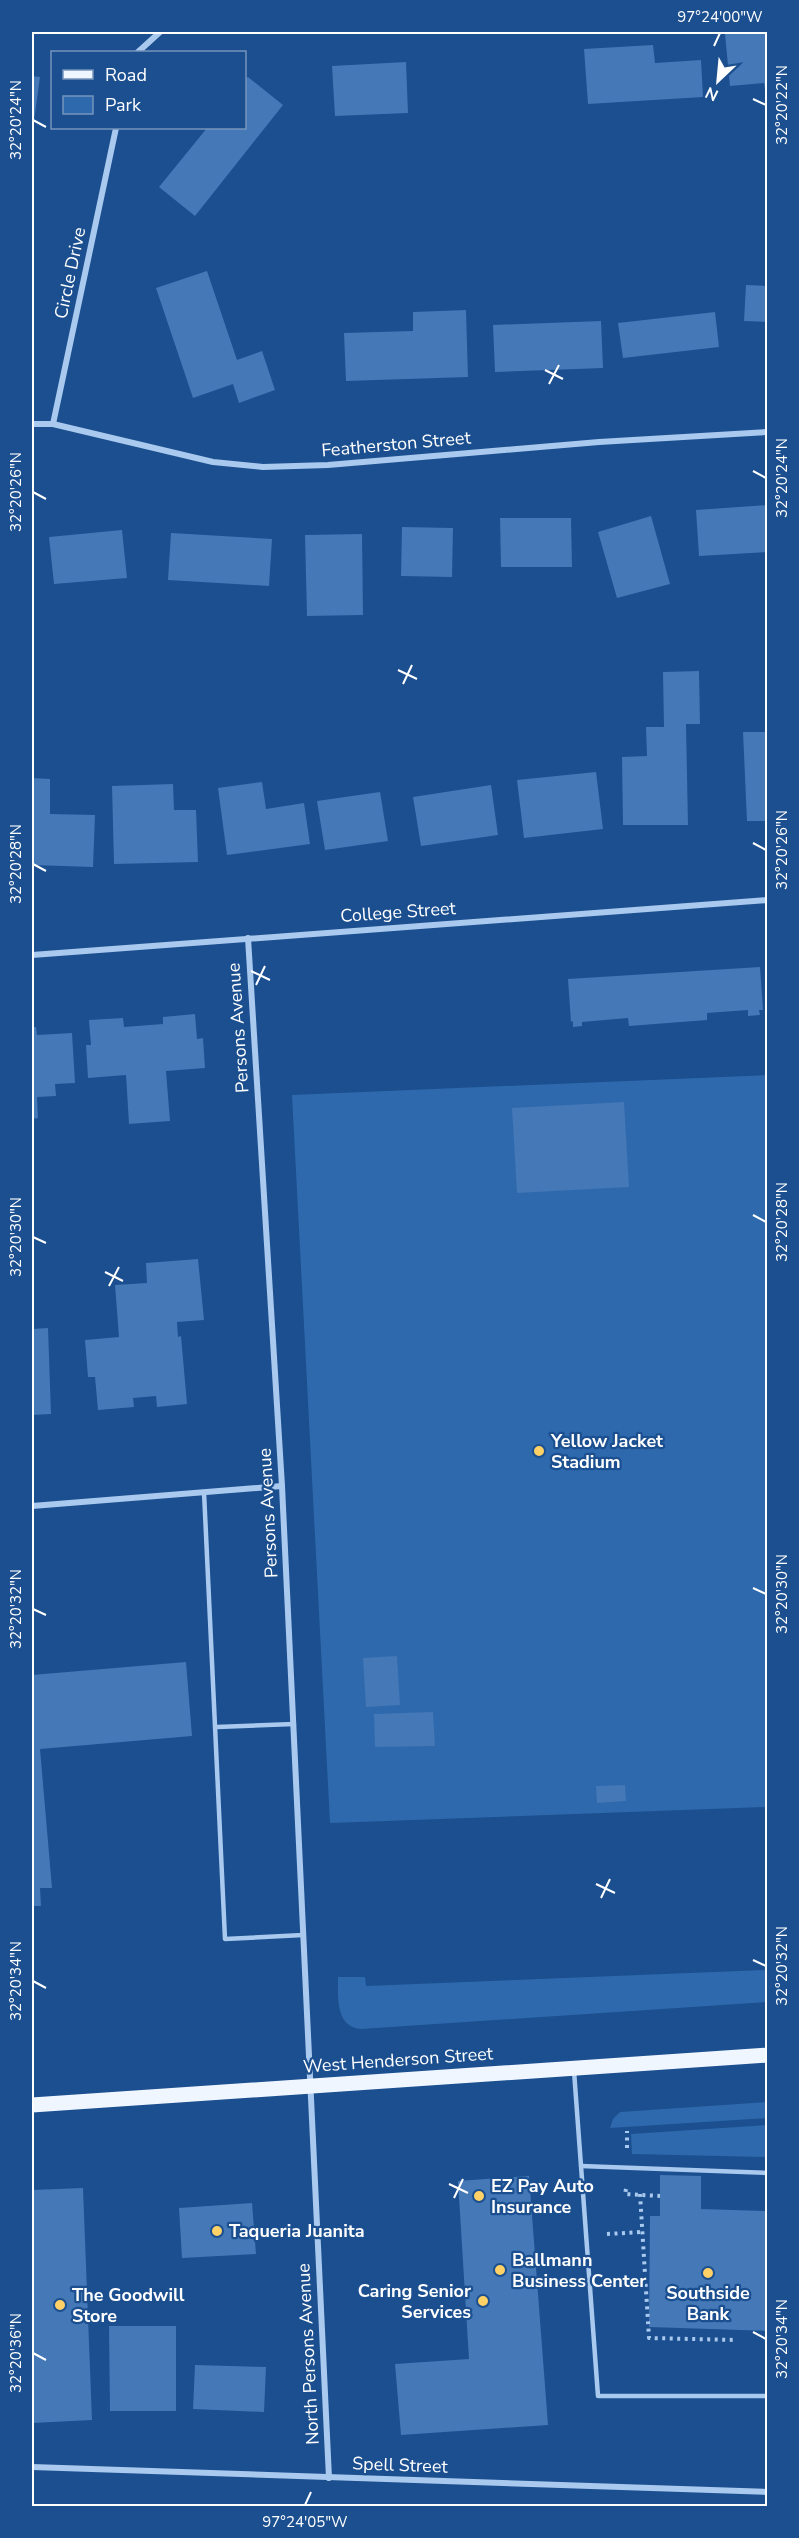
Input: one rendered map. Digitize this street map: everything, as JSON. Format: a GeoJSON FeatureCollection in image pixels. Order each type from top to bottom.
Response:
{"type":"FeatureCollection","features":[{"type":"Feature","properties":{"kind":"main road","name":"West Henderson Street"},"geometry":{"type":"LineString","coordinates":[[32,2105],[768,2055]]}},
{"type":"Feature","properties":{"kind":"street"},"geometry":{"type":"LineString","coordinates":[[139,51],[159,32]]}},
{"type":"Feature","properties":{"kind":"street","name":"Circle Drive"},"geometry":{"type":"LineString","coordinates":[[53,424],[116,129]]}},
{"type":"Feature","properties":{"kind":"street","name":"Featherston Street"},"geometry":{"type":"LineString","coordinates":[[32,424],[53,424],[213,462],[263,467],[328,465],[599,442],[768,432]]}},
{"type":"Feature","properties":{"kind":"street","name":"College Street"},"geometry":{"type":"LineString","coordinates":[[32,955],[768,900]]}},
{"type":"Feature","properties":{"kind":"street","name":"Persons Avenue"},"geometry":{"type":"LineString","coordinates":[[248,938],[282,1486],[310,2086]]}},
{"type":"Feature","properties":{"kind":"street"},"geometry":{"type":"LineString","coordinates":[[32,1506],[282,1486]]}},
{"type":"Feature","properties":{"kind":"street","name":"North Persons Avenue"},"geometry":{"type":"LineString","coordinates":[[310,2086],[329,2478]]}},
{"type":"Feature","properties":{"kind":"street","name":"Spell Street"},"geometry":{"type":"LineString","coordinates":[[32,2467],[768,2492]]}},
{"type":"Feature","properties":{"kind":"lane"},"geometry":{"type":"LineString","coordinates":[[204,1492],[217,1727],[225,1939],[303,1935]]}},
{"type":"Feature","properties":{"kind":"lane"},"geometry":{"type":"LineString","coordinates":[[217,1727],[294,1724]]}},
{"type":"Feature","properties":{"kind":"lane"},"geometry":{"type":"LineString","coordinates":[[574,2068],[598,2396],[768,2396]]}},
{"type":"Feature","properties":{"kind":"lane"},"geometry":{"type":"LineString","coordinates":[[581,2166],[768,2173]]}},
{"type":"Feature","properties":{"kind":"path"},"geometry":{"type":"LineString","coordinates":[[627,2131],[627,2152]]}},
{"type":"Feature","properties":{"kind":"path"},"geometry":{"type":"LineString","coordinates":[[626,2182],[626,2194],[660,2196]]}},
{"type":"Feature","properties":{"kind":"path"},"geometry":{"type":"LineString","coordinates":[[640,2194],[649,2338],[736,2340]]}},
{"type":"Feature","properties":{"kind":"path"},"geometry":{"type":"LineString","coordinates":[[586,2236],[642,2232]]}},
{"type":"Feature","properties":{"kind":"green space","name":"Yellow Jacket Stadium"},"geometry":{"type":"Polygon","coordinates":[[[767,1075],[767,1807],[330,1823],[292,1095],[767,1075]]]}},
{"type":"Feature","properties":{"kind":"green space"},"geometry":{"type":"Polygon","coordinates":[[[767,1970],[767,2002],[361,2029],[346,2023],[338,2001],[338,1977],[365,1977],[366,1986],[767,1970]]]}},
{"type":"Feature","properties":{"kind":"green space"},"geometry":{"type":"Polygon","coordinates":[[[767,2102],[767,2118],[610,2128],[613,2119],[620,2112],[767,2102]]]}},
{"type":"Feature","properties":{"kind":"green space"},"geometry":{"type":"Polygon","coordinates":[[[767,2125],[767,2157],[632,2154],[631,2134],[767,2125]]]}},
{"type":"Feature","properties":{"kind":"building"},"geometry":{"type":"Polygon","coordinates":[[[768,32],[768,104],[764,83],[730,86],[725,34],[768,32]]]}},
{"type":"Feature","properties":{"kind":"building"},"geometry":{"type":"Polygon","coordinates":[[[653,45],[655,63],[701,60],[703,97],[588,104],[584,49],[653,45]]]}},
{"type":"Feature","properties":{"kind":"building"},"geometry":{"type":"Polygon","coordinates":[[[406,62],[408,113],[335,116],[332,66],[406,62]]]}},
{"type":"Feature","properties":{"kind":"building"},"geometry":{"type":"Polygon","coordinates":[[[32,76],[40,77],[33,128],[32,128],[32,76]]]}},
{"type":"Feature","properties":{"kind":"building"},"geometry":{"type":"Polygon","coordinates":[[[248,77],[283,105],[195,216],[159,187],[206,129],[246,129],[246,78],[248,77]]]}},
{"type":"Feature","properties":{"kind":"building"},"geometry":{"type":"Polygon","coordinates":[[[207,271],[237,360],[262,351],[275,390],[239,403],[233,384],[193,398],[156,288],[207,271]]]}},
{"type":"Feature","properties":{"kind":"building"},"geometry":{"type":"Polygon","coordinates":[[[746,285],[768,286],[768,322],[744,321],[746,285]]]}},
{"type":"Feature","properties":{"kind":"building"},"geometry":{"type":"Polygon","coordinates":[[[466,310],[468,377],[346,381],[344,333],[413,331],[413,312],[466,310]]]}},
{"type":"Feature","properties":{"kind":"building"},"geometry":{"type":"Polygon","coordinates":[[[715,312],[719,347],[623,358],[618,323],[715,312]]]}},
{"type":"Feature","properties":{"kind":"building"},"geometry":{"type":"Polygon","coordinates":[[[601,321],[603,368],[495,372],[493,325],[601,321]]]}},
{"type":"Feature","properties":{"kind":"building"},"geometry":{"type":"Polygon","coordinates":[[[768,505],[768,552],[699,556],[696,510],[768,505]]]}},
{"type":"Feature","properties":{"kind":"building"},"geometry":{"type":"Polygon","coordinates":[[[651,516],[670,584],[617,598],[598,532],[651,516]]]}},
{"type":"Feature","properties":{"kind":"building"},"geometry":{"type":"Polygon","coordinates":[[[500,518],[571,518],[572,567],[501,567],[500,518]]]}},
{"type":"Feature","properties":{"kind":"building"},"geometry":{"type":"Polygon","coordinates":[[[402,527],[453,528],[452,577],[401,576],[402,527]]]}},
{"type":"Feature","properties":{"kind":"building"},"geometry":{"type":"Polygon","coordinates":[[[122,530],[127,578],[54,584],[49,537],[122,530]]]}},
{"type":"Feature","properties":{"kind":"building"},"geometry":{"type":"Polygon","coordinates":[[[171,533],[272,539],[269,586],[168,580],[171,533]]]}},
{"type":"Feature","properties":{"kind":"building"},"geometry":{"type":"Polygon","coordinates":[[[362,534],[363,615],[307,616],[305,535],[362,534]]]}},
{"type":"Feature","properties":{"kind":"building"},"geometry":{"type":"Polygon","coordinates":[[[699,671],[700,724],[686,724],[688,825],[623,825],[622,757],[647,756],[646,727],[664,727],[663,672],[699,671]]]}},
{"type":"Feature","properties":{"kind":"building"},"geometry":{"type":"Polygon","coordinates":[[[743,732],[768,732],[768,821],[747,821],[743,732]]]}},
{"type":"Feature","properties":{"kind":"building"},"geometry":{"type":"Polygon","coordinates":[[[596,772],[603,829],[524,838],[517,780],[596,772]]]}},
{"type":"Feature","properties":{"kind":"building"},"geometry":{"type":"Polygon","coordinates":[[[32,778],[50,779],[50,814],[95,815],[93,867],[32,865],[32,778]]]}},
{"type":"Feature","properties":{"kind":"building"},"geometry":{"type":"Polygon","coordinates":[[[262,782],[266,809],[304,803],[310,844],[227,855],[218,788],[262,782]]]}},
{"type":"Feature","properties":{"kind":"building"},"geometry":{"type":"Polygon","coordinates":[[[173,784],[174,810],[196,810],[198,862],[114,864],[112,786],[173,784]]]}},
{"type":"Feature","properties":{"kind":"building"},"geometry":{"type":"Polygon","coordinates":[[[491,785],[498,835],[421,846],[413,797],[491,785]]]}},
{"type":"Feature","properties":{"kind":"building"},"geometry":{"type":"Polygon","coordinates":[[[380,792],[388,841],[325,850],[317,801],[380,792]]]}},
{"type":"Feature","properties":{"kind":"building"},"geometry":{"type":"Polygon","coordinates":[[[760,967],[763,1010],[759,1010],[760,1015],[748,1016],[748,1010],[707,1013],[707,1020],[629,1026],[628,1018],[582,1022],[582,1026],[573,1027],[573,1021],[571,1022],[568,979],[760,967]]]}},
{"type":"Feature","properties":{"kind":"building"},"geometry":{"type":"Polygon","coordinates":[[[195,1014],[197,1039],[203,1038],[205,1068],[166,1071],[170,1121],[129,1124],[126,1075],[88,1078],[86,1045],[91,1045],[89,1020],[123,1018],[124,1027],[163,1024],[163,1017],[195,1014]]]}},
{"type":"Feature","properties":{"kind":"building"},"geometry":{"type":"Polygon","coordinates":[[[32,1027],[36,1027],[37,1035],[72,1033],[75,1083],[55,1084],[56,1096],[37,1097],[38,1118],[32,1119],[32,1027]]]}},
{"type":"Feature","properties":{"kind":"building"},"geometry":{"type":"Polygon","coordinates":[[[624,1102],[629,1187],[517,1193],[512,1108],[624,1102]]]}},
{"type":"Feature","properties":{"kind":"building"},"geometry":{"type":"Polygon","coordinates":[[[198,1259],[204,1320],[177,1322],[178,1337],[181,1336],[187,1404],[157,1407],[156,1396],[133,1398],[134,1407],[98,1410],[95,1377],[88,1377],[85,1340],[119,1337],[115,1285],[147,1283],[146,1263],[198,1259]]]}},
{"type":"Feature","properties":{"kind":"building"},"geometry":{"type":"Polygon","coordinates":[[[48,1328],[51,1414],[32,1415],[32,1329],[48,1328]]]}},
{"type":"Feature","properties":{"kind":"building"},"geometry":{"type":"Polygon","coordinates":[[[397,1656],[400,1705],[366,1707],[363,1658],[397,1656]]]}},
{"type":"Feature","properties":{"kind":"building"},"geometry":{"type":"Polygon","coordinates":[[[186,1662],[192,1736],[40,1749],[52,1888],[40,1888],[41,1906],[32,1906],[32,1675],[186,1662]]]}},
{"type":"Feature","properties":{"kind":"building"},"geometry":{"type":"Polygon","coordinates":[[[433,1712],[435,1746],[375,1747],[374,1714],[433,1712]]]}},
{"type":"Feature","properties":{"kind":"building"},"geometry":{"type":"Polygon","coordinates":[[[625,1785],[626,1801],[597,1803],[596,1786],[625,1785]]]}},
{"type":"Feature","properties":{"kind":"building","name":"Southside Bank"},"geometry":{"type":"Polygon","coordinates":[[[660,2175],[701,2176],[701,2209],[766,2211],[768,2331],[649,2327],[650,2216],[660,2216],[660,2175]]]}},
{"type":"Feature","properties":{"kind":"building","name":"Ballmann Business Center"},"geometry":{"type":"Polygon","coordinates":[[[529,2176],[548,2425],[401,2435],[395,2364],[469,2359],[458,2181],[529,2176]]]}},
{"type":"Feature","properties":{"kind":"building","name":"The Goodwill Store"},"geometry":{"type":"Polygon","coordinates":[[[83,2188],[92,2420],[32,2423],[32,2190],[83,2188]]]}},
{"type":"Feature","properties":{"kind":"building","name":"Taqueria Juanita"},"geometry":{"type":"Polygon","coordinates":[[[252,2203],[256,2254],[182,2258],[179,2208],[252,2203]]]}},
{"type":"Feature","properties":{"kind":"building"},"geometry":{"type":"Polygon","coordinates":[[[109,2326],[176,2326],[176,2411],[110,2411],[109,2326]]]}},
{"type":"Feature","properties":{"kind":"building"},"geometry":{"type":"Polygon","coordinates":[[[195,2365],[266,2367],[264,2412],[193,2409],[195,2365]]]}},
{"type":"Feature","properties":{"kind":"place","name":"Yellow Jacket Stadium"},"geometry":{"type":"Point","coordinates":[539,1451]}},
{"type":"Feature","properties":{"kind":"place","name":"EZ Pay Auto Insurance"},"geometry":{"type":"Point","coordinates":[479,2196]}},
{"type":"Feature","properties":{"kind":"place","name":"Taqueria Juanita"},"geometry":{"type":"Point","coordinates":[217,2231]}},
{"type":"Feature","properties":{"kind":"place","name":"Ballmann Business Center"},"geometry":{"type":"Point","coordinates":[500,2270]}},
{"type":"Feature","properties":{"kind":"place","name":"Southside Bank"},"geometry":{"type":"Point","coordinates":[708,2273]}},
{"type":"Feature","properties":{"kind":"place","name":"Caring Senior Services"},"geometry":{"type":"Point","coordinates":[483,2301]}},
{"type":"Feature","properties":{"kind":"place","name":"The Goodwill Store"},"geometry":{"type":"Point","coordinates":[60,2305]}}]}
